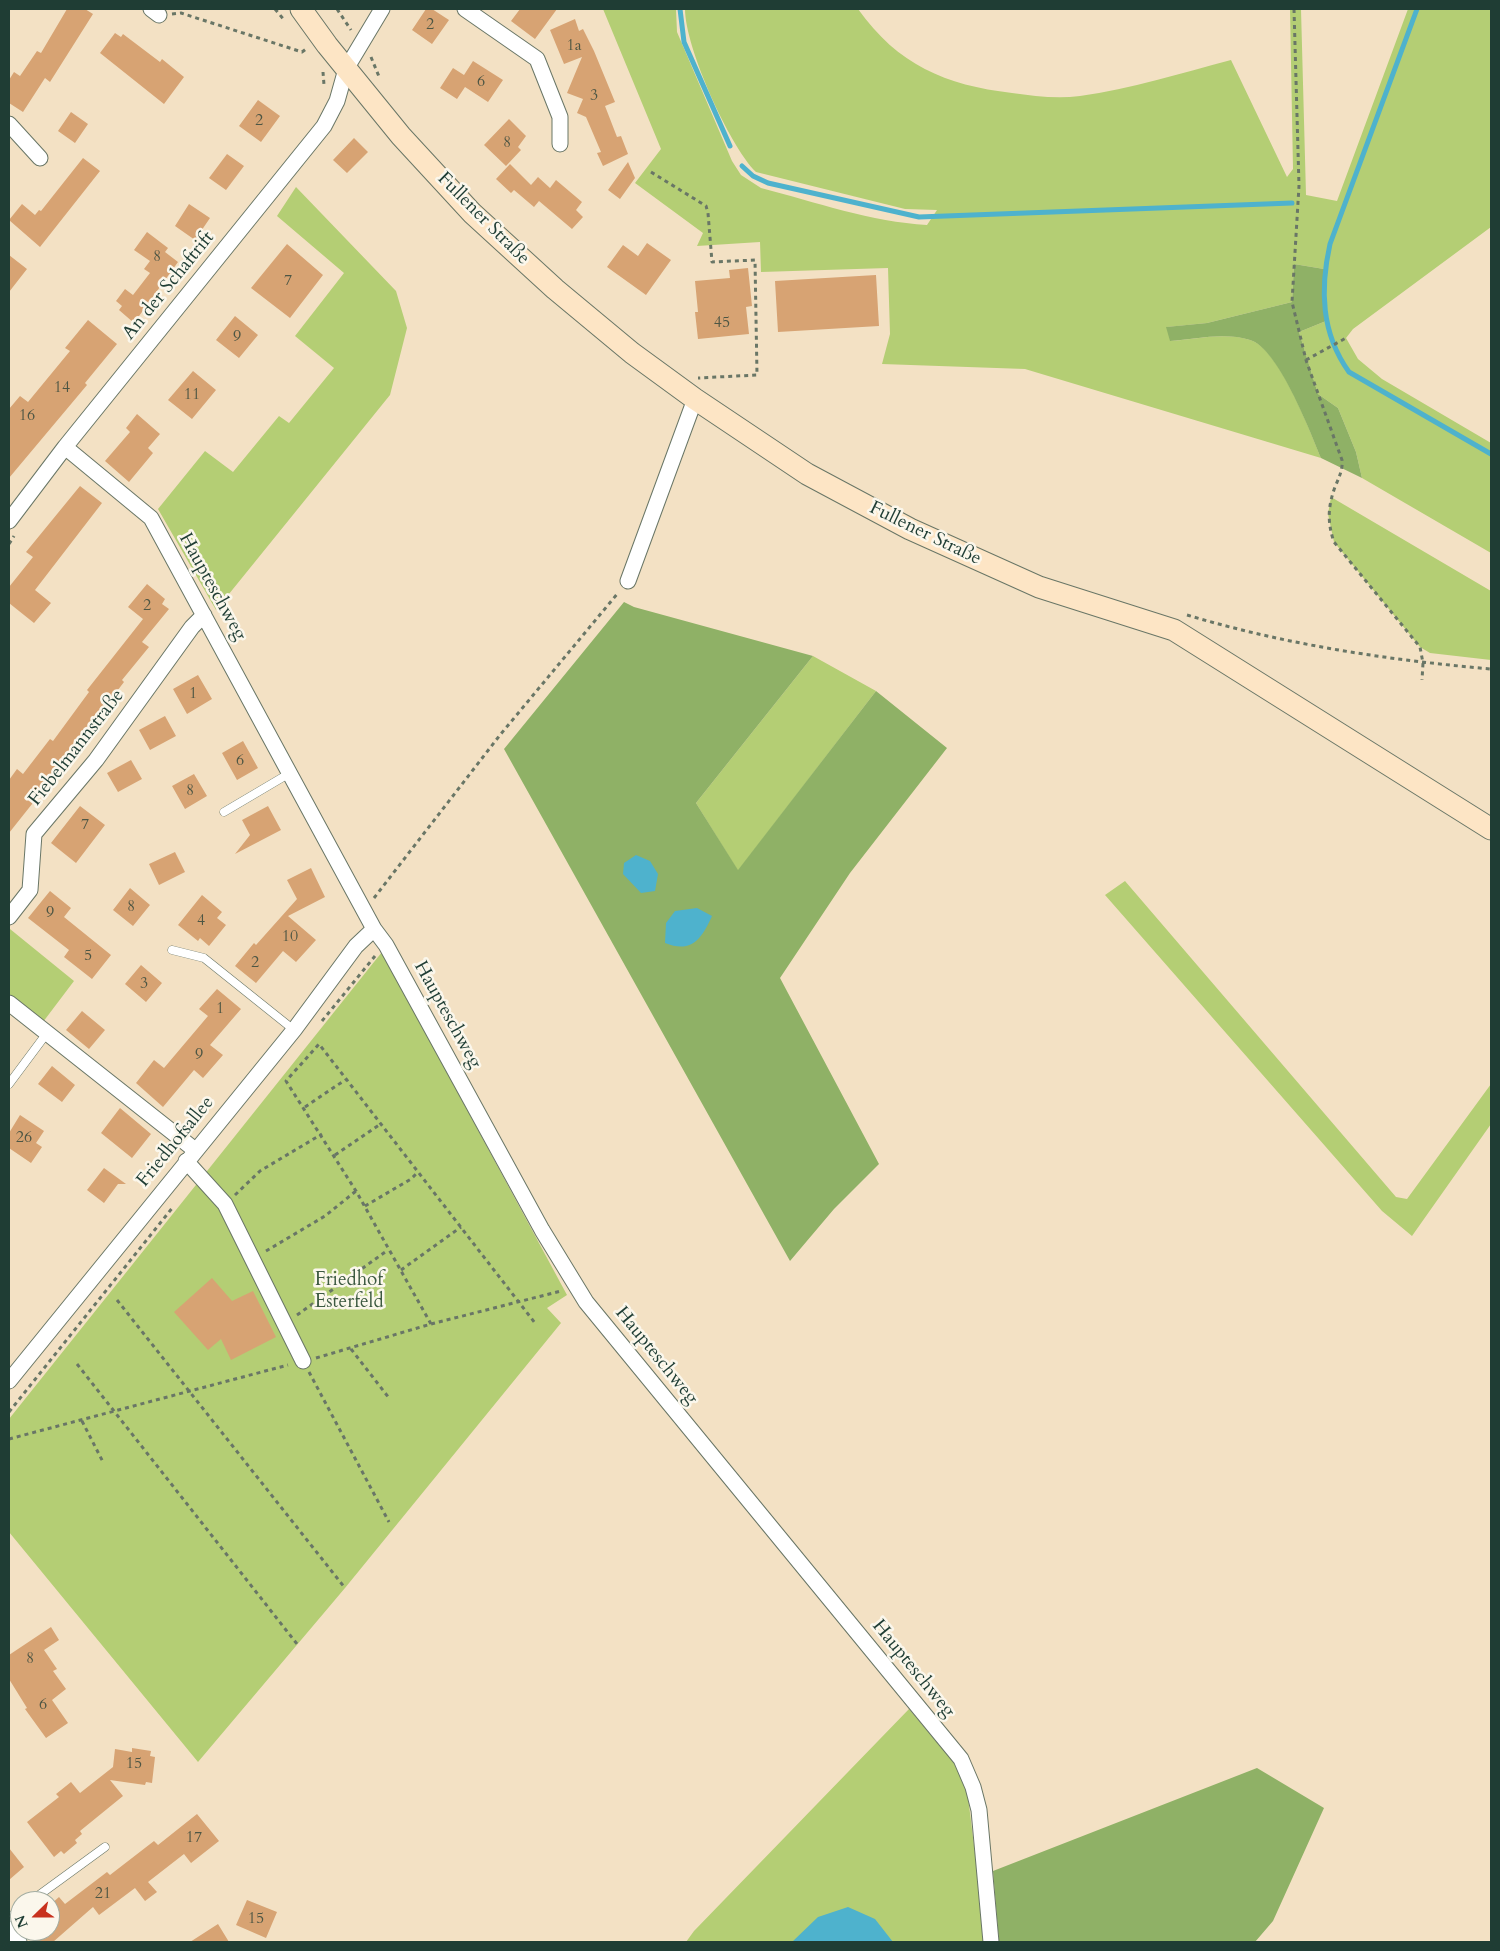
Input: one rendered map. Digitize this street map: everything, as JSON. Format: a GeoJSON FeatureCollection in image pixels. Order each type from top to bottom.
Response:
{"type":"FeatureCollection","features":[{"type":"Feature","properties":{"kind":"main road","name":"Fullener Straße"},"geometry":{"type":"LineString","coordinates":[[301,9],[346,69],[401,136],[472,213],[555,289],[632,353],[698,391],[806,474],[910,529],[1039,587],[1176,621],[1491,829]]}},
{"type":"Feature","properties":{"kind":"street","name":"An der Schaftrift"},"geometry":{"type":"LineString","coordinates":[[9,521],[65,447],[324,126],[337,101],[346,69],[382,9]]}},
{"type":"Feature","properties":{"kind":"street"},"geometry":{"type":"LineString","coordinates":[[465,9],[537,59],[560,116],[560,144]]}},
{"type":"Feature","properties":{"kind":"street"},"geometry":{"type":"LineString","coordinates":[[9,124],[40,158]]}},
{"type":"Feature","properties":{"kind":"street"},"geometry":{"type":"LineString","coordinates":[[628,581],[698,391]]}},
{"type":"Feature","properties":{"kind":"street","name":"Haupteschweg"},"geometry":{"type":"LineString","coordinates":[[65,447],[151,518],[364,907],[374,929],[386,945],[542,1230],[586,1302],[961,1759],[973,1787],[979,1810],[990,1942]]}},
{"type":"Feature","properties":{"kind":"street","name":"Fiebelmannstraße"},"geometry":{"type":"LineString","coordinates":[[9,917],[30,890],[34,834],[96,760],[192,627],[204,615]]}},
{"type":"Feature","properties":{"kind":"street","name":"Friedhofsallee"},"geometry":{"type":"LineString","coordinates":[[9,1381],[294,1030],[356,946],[374,929]]}},
{"type":"Feature","properties":{"kind":"street"},"geometry":{"type":"LineString","coordinates":[[9,1003],[47,1033],[190,1156],[226,1204],[303,1361]]}},
{"type":"Feature","properties":{"kind":"street"},"geometry":{"type":"LineString","coordinates":[[9,1929],[20,1942]]}},
{"type":"Feature","properties":{"kind":"lane"},"geometry":{"type":"LineString","coordinates":[[224,812],[290,773]]}},
{"type":"Feature","properties":{"kind":"lane"},"geometry":{"type":"LineString","coordinates":[[172,950],[204,958],[294,1030]]}},
{"type":"Feature","properties":{"kind":"lane"},"geometry":{"type":"LineString","coordinates":[[9,1084],[47,1033]]}},
{"type":"Feature","properties":{"kind":"lane"},"geometry":{"type":"LineString","coordinates":[[44,1891],[105,1846]]}},
{"type":"Feature","properties":{"kind":"path"},"geometry":{"type":"LineString","coordinates":[[1294,9],[1299,186],[1292,302],[1306,360],[1342,460],[1343,467],[1331,497],[1328,514],[1334,542],[1408,629],[1420,647],[1423,663],[1422,680]]}},
{"type":"Feature","properties":{"kind":"path"},"geometry":{"type":"LineString","coordinates":[[155,12],[182,13],[302,52],[306,49],[312,55]]}},
{"type":"Feature","properties":{"kind":"path"},"geometry":{"type":"LineString","coordinates":[[322,68],[325,76],[324,87]]}},
{"type":"Feature","properties":{"kind":"path"},"geometry":{"type":"LineString","coordinates":[[651,172],[706,206],[712,262],[755,260],[757,375],[695,378],[698,391]]}},
{"type":"Feature","properties":{"kind":"path"},"geometry":{"type":"LineString","coordinates":[[1306,360],[1346,338]]}},
{"type":"Feature","properties":{"kind":"path"},"geometry":{"type":"LineString","coordinates":[[364,907],[375,896],[500,735],[628,581]]}},
{"type":"Feature","properties":{"kind":"path"},"geometry":{"type":"LineString","coordinates":[[1176,621],[1299,644],[1423,663],[1491,669]]}},
{"type":"Feature","properties":{"kind":"path"},"geometry":{"type":"LineString","coordinates":[[431,1324],[335,1155],[286,1081],[319,1044],[535,1323]]}},
{"type":"Feature","properties":{"kind":"path"},"geometry":{"type":"LineString","coordinates":[[305,1107],[345,1080]]}},
{"type":"Feature","properties":{"kind":"path"},"geometry":{"type":"LineString","coordinates":[[335,1155],[380,1124]]}},
{"type":"Feature","properties":{"kind":"path"},"geometry":{"type":"LineString","coordinates":[[226,1204],[260,1171],[322,1134]]}},
{"type":"Feature","properties":{"kind":"path"},"geometry":{"type":"LineString","coordinates":[[365,1206],[411,1179],[418,1172]]}},
{"type":"Feature","properties":{"kind":"path"},"geometry":{"type":"LineString","coordinates":[[253,1260],[280,1240],[325,1216],[356,1191]]}},
{"type":"Feature","properties":{"kind":"path"},"geometry":{"type":"LineString","coordinates":[[401,1270],[461,1227]]}},
{"type":"Feature","properties":{"kind":"path"},"geometry":{"type":"LineString","coordinates":[[285,1324],[388,1250]]}},
{"type":"Feature","properties":{"kind":"path"},"geometry":{"type":"LineString","coordinates":[[117,1300],[345,1588]]}},
{"type":"Feature","properties":{"kind":"path"},"geometry":{"type":"LineString","coordinates":[[351,1348],[389,1398]]}},
{"type":"Feature","properties":{"kind":"path"},"geometry":{"type":"LineString","coordinates":[[303,1361],[389,1522]]}},
{"type":"Feature","properties":{"kind":"path"},"geometry":{"type":"LineString","coordinates":[[77,1364],[297,1644]]}},
{"type":"Feature","properties":{"kind":"path"},"geometry":{"type":"LineString","coordinates":[[82,1421],[103,1462]]}},
{"type":"Feature","properties":{"kind":"green space"},"geometry":{"type":"Polygon","coordinates":[[[603,9],[676,9],[677,32],[732,161],[741,175],[761,188],[823,205],[885,220],[927,225],[937,210],[905,209],[756,172],[745,159],[710,95],[692,47],[685,9],[858,9],[890,45],[925,69],[944,78],[965,84],[1037,96],[1071,97],[1099,93],[1231,60],[1287,177],[1293,169],[1290,9],[1301,9],[1306,195],[1337,201],[1408,9],[1491,9],[1491,227],[1353,329],[1346,338],[1358,359],[1382,379],[1491,443],[1491,553],[1362,478],[1356,452],[1338,408],[1318,394],[1299,332],[1326,321],[1323,295],[1324,269],[1294,264],[1292,302],[1207,323],[1167,327],[1171,341],[1231,337],[1250,340],[1261,346],[1272,358],[1292,392],[1321,458],[1025,369],[882,364],[890,334],[888,268],[761,272],[760,242],[697,246],[703,233],[635,183],[661,149],[603,9]]]}},
{"type":"Feature","properties":{"kind":"green space"},"geometry":{"type":"Polygon","coordinates":[[[296,187],[396,291],[407,328],[390,395],[216,610],[158,509],[205,451],[233,472],[279,416],[289,423],[334,368],[295,336],[344,273],[277,216],[296,187]]]}},
{"type":"Feature","properties":{"kind":"green space"},"geometry":{"type":"Polygon","coordinates":[[[1294,264],[1324,269],[1323,295],[1326,321],[1299,332],[1318,394],[1338,408],[1356,452],[1362,478],[1321,458],[1292,392],[1282,374],[1261,346],[1250,340],[1231,336],[1170,341],[1166,327],[1207,323],[1292,302],[1294,264]]]}},
{"type":"Feature","properties":{"kind":"green space"},"geometry":{"type":"Polygon","coordinates":[[[1331,497],[1491,591],[1491,660],[1430,653],[1420,647],[1334,542],[1328,514],[1331,497]]]}},
{"type":"Feature","properties":{"kind":"green space"},"geometry":{"type":"Polygon","coordinates":[[[624,602],[634,607],[813,656],[696,803],[738,870],[876,691],[947,748],[850,873],[780,978],[879,1164],[834,1209],[790,1261],[504,749],[624,602]]]}},
{"type":"Feature","properties":{"kind":"green space"},"geometry":{"type":"Polygon","coordinates":[[[813,656],[876,691],[738,871],[696,803],[813,656]]]}},
{"type":"Feature","properties":{"kind":"green space"},"geometry":{"type":"Polygon","coordinates":[[[1125,881],[1396,1197],[1407,1199],[1491,1084],[1491,1124],[1412,1236],[1382,1211],[1105,895],[1125,881]]]}},
{"type":"Feature","properties":{"kind":"green space"},"geometry":{"type":"Polygon","coordinates":[[[10,929],[74,981],[43,1022],[9,995],[10,929]]]}},
{"type":"Feature","properties":{"kind":"green space","name":"Friedhof Esterfeld"},"geometry":{"type":"Polygon","coordinates":[[[382,952],[567,1295],[547,1308],[561,1323],[345,1588],[198,1762],[9,1532],[9,1419],[382,952]]]}},
{"type":"Feature","properties":{"kind":"green space"},"geometry":{"type":"Polygon","coordinates":[[[909,1709],[953,1761],[967,1789],[986,1942],[686,1942],[694,1931],[909,1709]]]}},
{"type":"Feature","properties":{"kind":"green space"},"geometry":{"type":"Polygon","coordinates":[[[1257,1768],[1324,1808],[1273,1921],[1255,1942],[999,1942],[993,1871],[1257,1768]]]}},
{"type":"Feature","properties":{"kind":"water"},"geometry":{"type":"Polygon","coordinates":[[[636,855],[650,861],[658,874],[655,891],[641,893],[623,874],[624,863],[636,855]]]}},
{"type":"Feature","properties":{"kind":"water"},"geometry":{"type":"Polygon","coordinates":[[[697,908],[712,916],[700,937],[695,942],[682,947],[665,943],[666,923],[675,911],[697,908]]]}},
{"type":"Feature","properties":{"kind":"water"},"geometry":{"type":"Polygon","coordinates":[[[848,1907],[875,1919],[893,1942],[792,1942],[818,1917],[848,1907]]]}},
{"type":"Feature","properties":{"kind":"building"},"geometry":{"type":"Polygon","coordinates":[[[67,9],[85,9],[93,14],[50,82],[45,78],[23,112],[9,103],[9,80],[14,72],[20,76],[37,51],[41,53],[67,9]]]}},
{"type":"Feature","properties":{"kind":"building"},"geometry":{"type":"Polygon","coordinates":[[[426,9],[432,9],[449,20],[432,44],[412,30],[426,9]]]}},
{"type":"Feature","properties":{"kind":"building"},"geometry":{"type":"Polygon","coordinates":[[[520,9],[557,9],[535,39],[511,21],[520,9]]]}},
{"type":"Feature","properties":{"kind":"building"},"geometry":{"type":"Polygon","coordinates":[[[575,19],[579,31],[583,29],[594,51],[615,102],[605,106],[617,137],[621,136],[628,154],[603,166],[597,153],[601,152],[586,117],[577,113],[583,99],[567,93],[582,57],[564,64],[550,30],[575,19]]]}},
{"type":"Feature","properties":{"kind":"building"},"geometry":{"type":"Polygon","coordinates":[[[115,33],[121,37],[123,34],[160,62],[162,59],[184,77],[164,104],[100,53],[115,33]]]}},
{"type":"Feature","properties":{"kind":"building"},"geometry":{"type":"Polygon","coordinates":[[[473,61],[503,80],[488,102],[465,87],[457,99],[440,88],[453,68],[464,75],[473,61]]]}},
{"type":"Feature","properties":{"kind":"building"},"geometry":{"type":"Polygon","coordinates":[[[258,100],[280,116],[261,142],[239,126],[258,100]]]}},
{"type":"Feature","properties":{"kind":"building"},"geometry":{"type":"Polygon","coordinates":[[[71,112],[88,124],[75,143],[58,131],[71,112]]]}},
{"type":"Feature","properties":{"kind":"building"},"geometry":{"type":"Polygon","coordinates":[[[509,119],[526,136],[518,147],[521,150],[506,166],[484,145],[509,119]]]}},
{"type":"Feature","properties":{"kind":"building"},"geometry":{"type":"Polygon","coordinates":[[[354,138],[368,152],[347,173],[333,160],[354,138]]]}},
{"type":"Feature","properties":{"kind":"building"},"geometry":{"type":"Polygon","coordinates":[[[227,154],[244,166],[226,190],[209,178],[227,154]]]}},
{"type":"Feature","properties":{"kind":"building"},"geometry":{"type":"Polygon","coordinates":[[[83,158],[100,171],[40,247],[9,220],[22,204],[35,215],[39,210],[41,211],[83,158]]]}},
{"type":"Feature","properties":{"kind":"building"},"geometry":{"type":"Polygon","coordinates":[[[628,162],[635,178],[620,199],[608,190],[628,162]]]}},
{"type":"Feature","properties":{"kind":"building"},"geometry":{"type":"Polygon","coordinates":[[[510,164],[531,185],[538,177],[550,188],[556,180],[582,202],[576,210],[583,217],[572,229],[539,201],[534,207],[514,190],[511,193],[496,179],[510,164]]]}},
{"type":"Feature","properties":{"kind":"building"},"geometry":{"type":"Polygon","coordinates":[[[189,204],[210,218],[195,240],[175,226],[189,204]]]}},
{"type":"Feature","properties":{"kind":"building"},"geometry":{"type":"Polygon","coordinates":[[[147,232],[168,248],[165,252],[178,262],[134,323],[119,310],[122,306],[116,301],[125,289],[133,295],[150,273],[144,269],[150,261],[134,250],[147,232]]]}},
{"type":"Feature","properties":{"kind":"building"},"geometry":{"type":"Polygon","coordinates":[[[647,243],[671,260],[646,295],[607,267],[623,245],[638,256],[647,243]]]}},
{"type":"Feature","properties":{"kind":"building"},"geometry":{"type":"Polygon","coordinates":[[[287,244],[323,275],[290,318],[251,288],[287,244]]]}},
{"type":"Feature","properties":{"kind":"building"},"geometry":{"type":"Polygon","coordinates":[[[9,255],[27,269],[9,292],[9,255]]]}},
{"type":"Feature","properties":{"kind":"building"},"geometry":{"type":"Polygon","coordinates":[[[748,268],[752,306],[746,307],[749,334],[698,339],[695,312],[698,312],[695,281],[730,278],[729,270],[748,268]]]}},
{"type":"Feature","properties":{"kind":"building"},"geometry":{"type":"Polygon","coordinates":[[[876,275],[879,326],[778,332],[775,281],[876,275]]]}},
{"type":"Feature","properties":{"kind":"building"},"geometry":{"type":"Polygon","coordinates":[[[235,316],[258,335],[239,358],[216,340],[235,316]]]}},
{"type":"Feature","properties":{"kind":"building"},"geometry":{"type":"Polygon","coordinates":[[[88,320],[117,344],[85,383],[87,385],[9,478],[9,409],[20,396],[28,402],[70,351],[65,348],[88,320]]]}},
{"type":"Feature","properties":{"kind":"building"},"geometry":{"type":"Polygon","coordinates":[[[193,371],[216,390],[192,419],[168,400],[193,371]]]}},
{"type":"Feature","properties":{"kind":"building"},"geometry":{"type":"Polygon","coordinates":[[[137,414],[160,434],[148,448],[153,453],[129,482],[105,461],[130,432],[126,428],[137,414]]]}},
{"type":"Feature","properties":{"kind":"building"},"geometry":{"type":"Polygon","coordinates":[[[80,486],[102,503],[35,590],[51,603],[34,623],[9,603],[9,587],[33,557],[26,552],[80,486]]]}},
{"type":"Feature","properties":{"kind":"building"},"geometry":{"type":"Polygon","coordinates":[[[147,584],[165,599],[162,604],[169,609],[142,642],[149,647],[122,680],[124,682],[69,754],[71,755],[9,833],[9,780],[17,769],[23,774],[50,739],[53,741],[89,692],[87,690],[143,619],[128,607],[147,584]]]}},
{"type":"Feature","properties":{"kind":"building"},"geometry":{"type":"Polygon","coordinates":[[[198,675],[212,699],[187,714],[173,689],[198,675]]]}},
{"type":"Feature","properties":{"kind":"building"},"geometry":{"type":"Polygon","coordinates":[[[165,716],[176,736],[150,750],[139,730],[165,716]]]}},
{"type":"Feature","properties":{"kind":"building"},"geometry":{"type":"Polygon","coordinates":[[[243,741],[258,768],[237,780],[222,753],[243,741]]]}},
{"type":"Feature","properties":{"kind":"building"},"geometry":{"type":"Polygon","coordinates":[[[131,760],[142,779],[118,792],[107,773],[131,760]]]}},
{"type":"Feature","properties":{"kind":"building"},"geometry":{"type":"Polygon","coordinates":[[[194,774],[207,796],[185,809],[172,786],[194,774]]]}},
{"type":"Feature","properties":{"kind":"building"},"geometry":{"type":"Polygon","coordinates":[[[80,806],[105,825],[76,863],[51,843],[80,806]]]}},
{"type":"Feature","properties":{"kind":"building"},"geometry":{"type":"Polygon","coordinates":[[[268,806],[281,830],[235,854],[250,835],[242,820],[268,806]]]}},
{"type":"Feature","properties":{"kind":"building"},"geometry":{"type":"Polygon","coordinates":[[[175,852],[185,872],[159,885],[149,864],[175,852]]]}},
{"type":"Feature","properties":{"kind":"building"},"geometry":{"type":"Polygon","coordinates":[[[311,868],[325,897],[288,916],[316,940],[296,962],[283,951],[256,983],[235,966],[254,943],[256,945],[297,899],[287,880],[311,868]]]}},
{"type":"Feature","properties":{"kind":"building"},"geometry":{"type":"Polygon","coordinates":[[[130,888],[150,905],[133,926],[113,910],[130,888]]]}},
{"type":"Feature","properties":{"kind":"building"},"geometry":{"type":"Polygon","coordinates":[[[50,891],[71,908],[64,917],[111,955],[92,979],[64,957],[69,950],[28,918],[50,891]]]}},
{"type":"Feature","properties":{"kind":"building"},"geometry":{"type":"Polygon","coordinates":[[[202,895],[222,912],[217,918],[226,925],[209,946],[200,938],[198,941],[178,925],[202,895]]]}},
{"type":"Feature","properties":{"kind":"building"},"geometry":{"type":"Polygon","coordinates":[[[141,965],[162,983],[146,1002],[125,984],[141,965]]]}},
{"type":"Feature","properties":{"kind":"building"},"geometry":{"type":"Polygon","coordinates":[[[217,989],[241,1009],[210,1045],[223,1055],[203,1078],[194,1070],[163,1107],[136,1083],[154,1060],[164,1068],[208,1016],[199,1009],[217,989]]]}},
{"type":"Feature","properties":{"kind":"building"},"geometry":{"type":"Polygon","coordinates":[[[82,1011],[105,1030],[89,1049],[66,1030],[82,1011]]]}},
{"type":"Feature","properties":{"kind":"building"},"geometry":{"type":"Polygon","coordinates":[[[52,1066],[75,1085],[62,1102],[38,1084],[52,1066]]]}},
{"type":"Feature","properties":{"kind":"building"},"geometry":{"type":"Polygon","coordinates":[[[120,1108],[151,1134],[132,1158],[101,1133],[120,1108]]]}},
{"type":"Feature","properties":{"kind":"building"},"geometry":{"type":"Polygon","coordinates":[[[20,1115],[44,1131],[36,1143],[42,1147],[31,1163],[9,1148],[9,1133],[20,1115]]]}},
{"type":"Feature","properties":{"kind":"building"},"geometry":{"type":"Polygon","coordinates":[[[104,1168],[126,1184],[118,1184],[104,1203],[87,1190],[104,1168]]]}},
{"type":"Feature","properties":{"kind":"building"},"geometry":{"type":"Polygon","coordinates":[[[212,1278],[232,1301],[253,1291],[276,1337],[231,1360],[221,1339],[208,1350],[174,1312],[212,1278]]]}},
{"type":"Feature","properties":{"kind":"building"},"geometry":{"type":"Polygon","coordinates":[[[51,1627],[59,1640],[44,1650],[57,1669],[53,1671],[66,1689],[52,1700],[68,1723],[46,1738],[25,1709],[27,1708],[9,1679],[9,1655],[51,1627]]]}},
{"type":"Feature","properties":{"kind":"building"},"geometry":{"type":"Polygon","coordinates":[[[132,1748],[151,1751],[150,1756],[155,1757],[152,1783],[146,1782],[145,1785],[110,1780],[123,1796],[80,1831],[82,1834],[75,1840],[77,1843],[64,1854],[61,1851],[54,1857],[27,1822],[59,1797],[56,1794],[71,1782],[80,1793],[113,1767],[115,1749],[132,1752],[132,1748]]]}},
{"type":"Feature","properties":{"kind":"building"},"geometry":{"type":"Polygon","coordinates":[[[197,1814],[219,1841],[191,1863],[184,1854],[148,1882],[157,1892],[145,1901],[135,1888],[99,1915],[93,1907],[60,1936],[60,1898],[65,1904],[107,1872],[110,1875],[154,1841],[158,1845],[197,1814]]]}},
{"type":"Feature","properties":{"kind":"building"},"geometry":{"type":"Polygon","coordinates":[[[9,1848],[24,1867],[9,1880],[9,1848]]]}},
{"type":"Feature","properties":{"kind":"building"},"geometry":{"type":"Polygon","coordinates":[[[247,1900],[277,1912],[266,1938],[236,1925],[247,1900]]]}},
{"type":"Feature","properties":{"kind":"building"},"geometry":{"type":"Polygon","coordinates":[[[218,1924],[229,1942],[190,1942],[218,1924]]]}},
{"type":"Feature","properties":{"kind":"building"},"geometry":{"type":"Polygon","coordinates":[[[32,1941],[54,1941],[53,1942],[31,1942],[32,1941]]]}},
{"type":"Feature","properties":{"kind":"waterway"},"geometry":{"type":"LineString","coordinates":[[680,9],[684,42],[730,146]]}},
{"type":"Feature","properties":{"kind":"waterway"},"geometry":{"type":"LineString","coordinates":[[1417,9],[1330,244],[1325,278],[1325,310],[1333,342],[1349,372],[1491,454]]}},
{"type":"Feature","properties":{"kind":"waterway"},"geometry":{"type":"LineString","coordinates":[[742,166],[753,176],[768,183],[919,217],[1292,203]]}}]}
